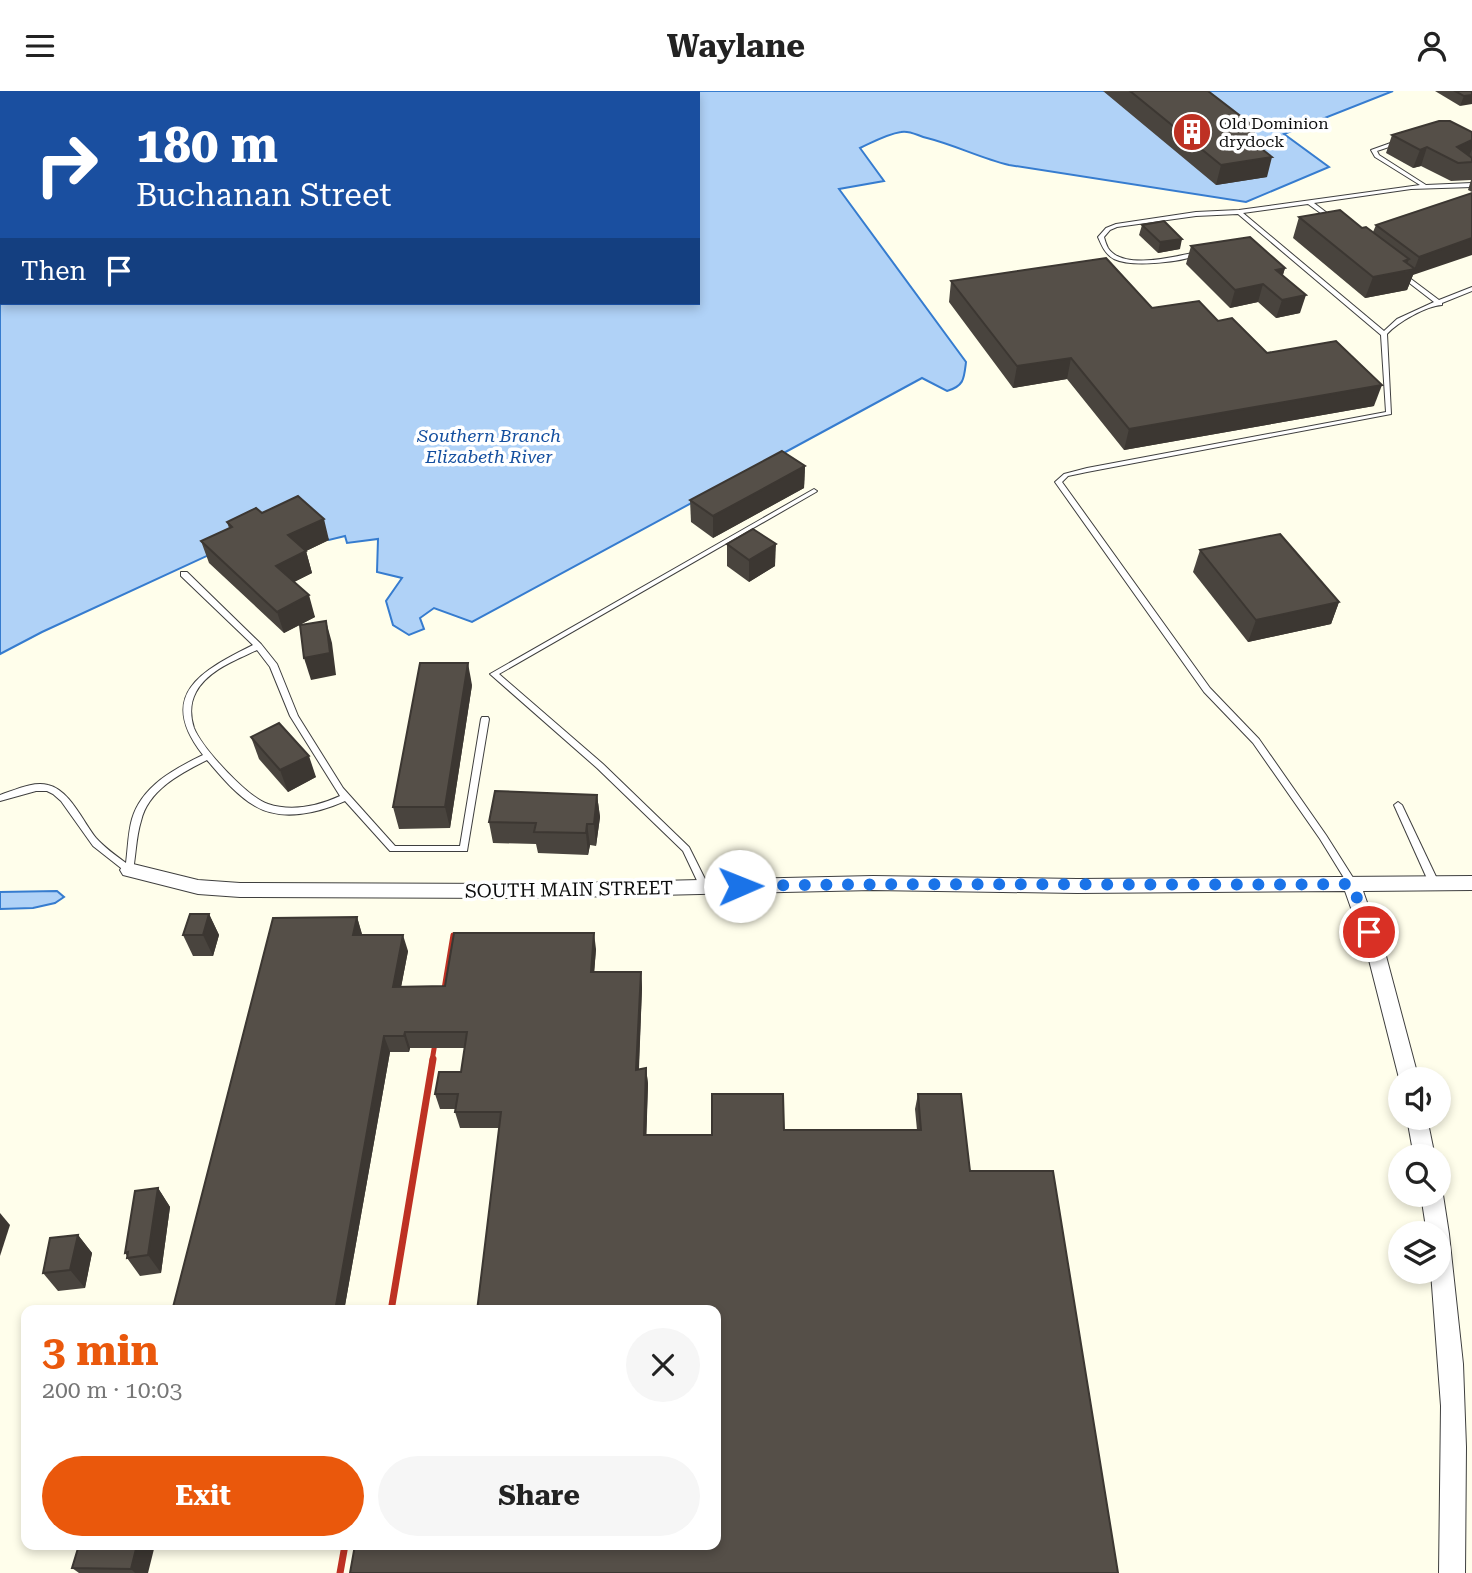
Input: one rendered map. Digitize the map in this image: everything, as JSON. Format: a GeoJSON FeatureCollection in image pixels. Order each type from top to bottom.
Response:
{"type":"FeatureCollection","features":[{"type":"Feature","properties":{"kind":"street","name":"SOUTH MAIN STREET"},"geometry":{"type":"LineString","coordinates":[[130,870],[198,887],[240,890],[530,891],[873,883],[1472,883]]}},
{"type":"Feature","properties":{"kind":"street"},"geometry":{"type":"LineString","coordinates":[[1352,884],[1377,956],[1406,1067]]}},
{"type":"Feature","properties":{"kind":"street"},"geometry":{"type":"LineString","coordinates":[[1443,1284],[1454,1391],[1456,1490],[1452,1573]]}},
{"type":"Feature","properties":{"kind":"lane"},"geometry":{"type":"LineString","coordinates":[[1400,141],[1374,150],[1377,156],[1424,185]]}},
{"type":"Feature","properties":{"kind":"lane"},"geometry":{"type":"LineString","coordinates":[[1211,252],[1133,263],[1115,256],[1102,243],[1101,237],[1108,229],[1196,214],[1239,212],[1424,185],[1472,185]]}},
{"type":"Feature","properties":{"kind":"lane"},"geometry":{"type":"LineString","coordinates":[[1309,202],[1336,223]]}},
{"type":"Feature","properties":{"kind":"lane"},"geometry":{"type":"LineString","coordinates":[[1239,212],[1384,334]]}},
{"type":"Feature","properties":{"kind":"lane"},"geometry":{"type":"LineString","coordinates":[[1263,245],[1276,243]]}},
{"type":"Feature","properties":{"kind":"lane"},"geometry":{"type":"LineString","coordinates":[[1397,271],[1440,304]]}},
{"type":"Feature","properties":{"kind":"lane"},"geometry":{"type":"LineString","coordinates":[[1352,884],[1323,837],[1256,741],[1207,690],[1058,482],[1066,475],[1087,470],[1386,415],[1391,409],[1384,334],[1392,324],[1403,317],[1472,289]]}},
{"type":"Feature","properties":{"kind":"lane"},"geometry":{"type":"LineString","coordinates":[[704,887],[686,849],[600,766],[494,674],[814,491]]}},
{"type":"Feature","properties":{"kind":"lane"},"geometry":{"type":"LineString","coordinates":[[184,574],[258,646],[274,666],[294,716],[346,797],[393,849],[464,849],[485,719]]}},
{"type":"Feature","properties":{"kind":"lane"},"geometry":{"type":"LineString","coordinates":[[258,646],[211,670],[189,700],[187,717],[194,737],[208,756],[258,805],[281,811],[308,811],[346,797]]}},
{"type":"Feature","properties":{"kind":"lane"},"geometry":{"type":"LineString","coordinates":[[130,870],[137,817],[149,796],[176,771],[208,756]]}},
{"type":"Feature","properties":{"kind":"lane"},"geometry":{"type":"LineString","coordinates":[[0,799],[36,786],[48,787],[61,794],[94,841],[130,870]]}},
{"type":"Feature","properties":{"kind":"lane"},"geometry":{"type":"LineString","coordinates":[[1398,805],[1434,883]]}},
{"type":"Feature","properties":{"kind":"water","name":"Southern Branch Elizabeth River"},"geometry":{"type":"Polygon","coordinates":[[[700,91],[1393,91],[1284,134],[1329,167],[1246,202],[1009,165],[908,132],[885,136],[860,148],[884,181],[839,189],[966,362],[964,377],[957,387],[947,391],[922,378],[472,622],[434,608],[420,618],[424,629],[409,635],[393,625],[386,601],[402,578],[377,572],[378,539],[347,543],[345,536],[329,540],[304,518],[263,530],[0,654],[0,305],[700,305],[700,91]]]}},
{"type":"Feature","properties":{"kind":"water"},"geometry":{"type":"Polygon","coordinates":[[[57,891],[64,897],[55,903],[33,908],[0,909],[0,892],[57,891]]]}},
{"type":"Feature","properties":{"kind":"building"},"geometry":{"type":"Polygon","coordinates":[[[1130,91],[1208,91],[1256,128],[1248,138],[1272,157],[1221,165],[1130,91]]]}},
{"type":"Feature","properties":{"kind":"building"},"geometry":{"type":"Polygon","coordinates":[[[1455,91],[1472,91],[1472,95],[1464,96],[1455,91]]]}},
{"type":"Feature","properties":{"kind":"building"},"geometry":{"type":"Polygon","coordinates":[[[1439,121],[1450,121],[1472,132],[1472,140],[1457,147],[1472,158],[1472,162],[1458,163],[1427,147],[1420,150],[1392,135],[1439,121]]]}},
{"type":"Feature","properties":{"kind":"building"},"geometry":{"type":"Polygon","coordinates":[[[1472,193],[1472,238],[1419,257],[1376,225],[1472,193]]]}},
{"type":"Feature","properties":{"kind":"building"},"geometry":{"type":"Polygon","coordinates":[[[1340,210],[1409,259],[1404,261],[1415,269],[1373,277],[1299,217],[1340,210]]]}},
{"type":"Feature","properties":{"kind":"building"},"geometry":{"type":"Polygon","coordinates":[[[1164,221],[1182,239],[1160,242],[1142,225],[1164,221]]]}},
{"type":"Feature","properties":{"kind":"building"},"geometry":{"type":"Polygon","coordinates":[[[1250,237],[1285,268],[1276,270],[1306,295],[1282,300],[1263,284],[1235,290],[1191,246],[1250,237]]]}},
{"type":"Feature","properties":{"kind":"building"},"geometry":{"type":"Polygon","coordinates":[[[1106,258],[1152,308],[1199,301],[1218,321],[1232,318],[1267,353],[1336,341],[1382,385],[1129,429],[1071,358],[1017,366],[951,281],[1106,258]]]}},
{"type":"Feature","properties":{"kind":"building"},"geometry":{"type":"Polygon","coordinates":[[[782,451],[805,466],[713,516],[690,500],[782,451]]]}},
{"type":"Feature","properties":{"kind":"building"},"geometry":{"type":"Polygon","coordinates":[[[298,496],[324,519],[288,535],[306,551],[276,566],[309,595],[277,612],[201,541],[232,527],[227,522],[256,508],[262,513],[298,496]]]}},
{"type":"Feature","properties":{"kind":"building"},"geometry":{"type":"Polygon","coordinates":[[[753,529],[776,544],[749,560],[727,544],[753,529]]]}},
{"type":"Feature","properties":{"kind":"building"},"geometry":{"type":"Polygon","coordinates":[[[1280,534],[1339,602],[1256,620],[1200,550],[1280,534]]]}},
{"type":"Feature","properties":{"kind":"building"},"geometry":{"type":"Polygon","coordinates":[[[326,621],[330,653],[304,658],[300,625],[326,621]]]}},
{"type":"Feature","properties":{"kind":"building"},"geometry":{"type":"Polygon","coordinates":[[[420,663],[468,663],[445,807],[393,807],[420,663]]]}},
{"type":"Feature","properties":{"kind":"building"},"geometry":{"type":"Polygon","coordinates":[[[279,723],[309,756],[280,770],[251,737],[279,723]]]}},
{"type":"Feature","properties":{"kind":"building"},"geometry":{"type":"Polygon","coordinates":[[[495,791],[597,795],[594,824],[587,824],[586,833],[534,832],[536,823],[489,822],[495,791]]]}},
{"type":"Feature","properties":{"kind":"building"},"geometry":{"type":"Polygon","coordinates":[[[190,914],[209,914],[203,935],[183,935],[190,914]]]}},
{"type":"Feature","properties":{"kind":"building"},"geometry":{"type":"Polygon","coordinates":[[[357,917],[353,935],[403,935],[393,987],[445,986],[454,933],[594,933],[591,972],[641,972],[636,1070],[646,1068],[644,1135],[712,1135],[712,1094],[783,1094],[784,1130],[921,1130],[918,1094],[961,1094],[970,1171],[1053,1171],[1118,1573],[350,1573],[354,1550],[721,1550],[721,1305],[478,1305],[501,1112],[455,1112],[458,1094],[435,1094],[439,1072],[461,1072],[467,1032],[405,1032],[404,1036],[384,1036],[336,1305],[174,1305],[273,918],[357,917]]]}},
{"type":"Feature","properties":{"kind":"building"},"geometry":{"type":"Polygon","coordinates":[[[158,1188],[148,1255],[127,1258],[128,1252],[125,1253],[135,1191],[158,1188]]]}},
{"type":"Feature","properties":{"kind":"building"},"geometry":{"type":"Polygon","coordinates":[[[78,1235],[70,1270],[43,1273],[50,1238],[78,1235]]]}},
{"type":"Feature","properties":{"kind":"building"},"geometry":{"type":"Polygon","coordinates":[[[77,1550],[136,1550],[131,1569],[72,1568],[77,1550]]]}},
{"type":"Feature","properties":{"kind":"railway"},"geometry":{"type":"LineString","coordinates":[[432,1061],[453,935]]}},
{"type":"Feature","properties":{"kind":"railway"},"geometry":{"type":"LineString","coordinates":[[392,1305],[433,1059]]}},
{"type":"Feature","properties":{"kind":"railway"},"geometry":{"type":"LineString","coordinates":[[340,1573],[344,1550]]}},
{"type":"Feature","properties":{"kind":"place","name":"Old Dominion drydock"},"geometry":{"type":"Point","coordinates":[1192,132]}},
{"type":"Feature","properties":{"kind":"route"},"geometry":{"type":"LineString","coordinates":[[740,886],[873,883],[1352,884],[1369,932]]}}]}
